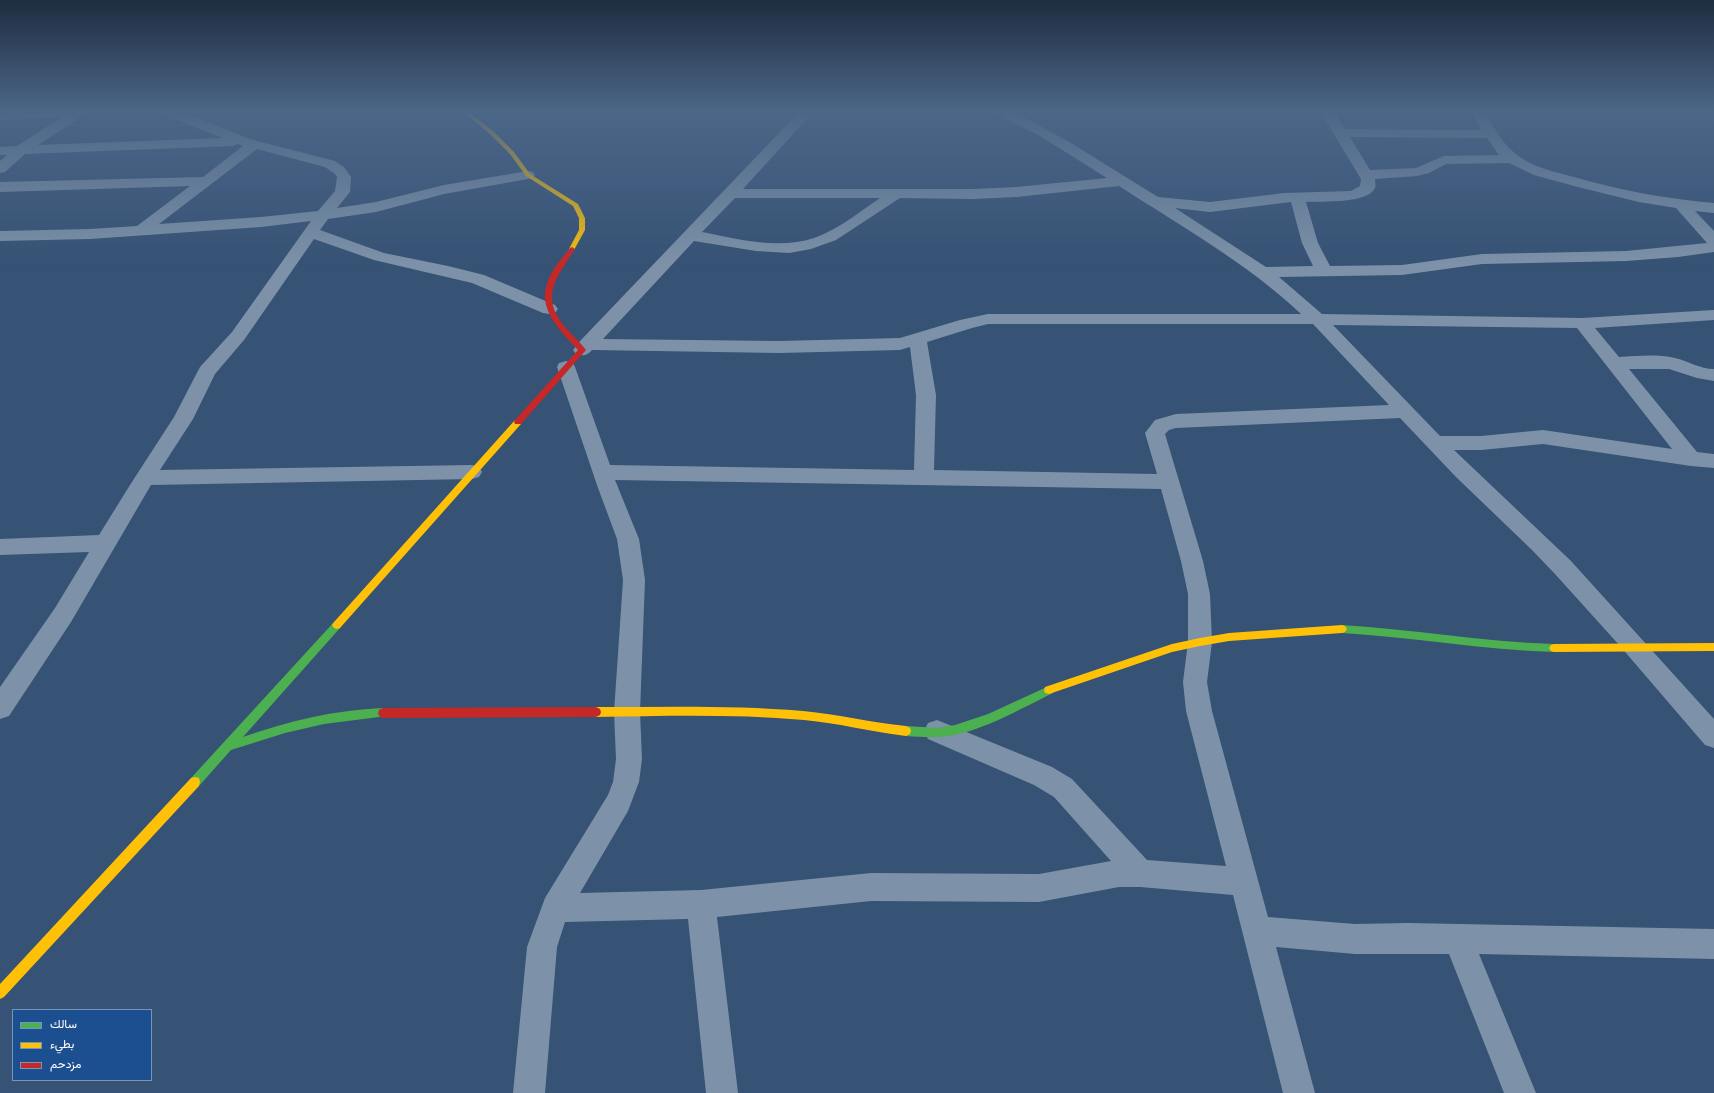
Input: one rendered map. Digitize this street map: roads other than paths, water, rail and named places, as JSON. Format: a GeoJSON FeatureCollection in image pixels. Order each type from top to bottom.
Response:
{"type":"FeatureCollection","features":[{"type":"Feature","properties":{"kind":"street"},"geometry":{"type":"LineString","coordinates":[[142,230],[227,162]]}},
{"type":"Feature","properties":{"kind":"street"},"geometry":{"type":"LineString","coordinates":[[0,708],[63,615],[145,478],[183,420],[207,371],[238,336],[323,215],[342,192],[344,177],[339,170],[330,164],[322,162]]}},
{"type":"Feature","properties":{"kind":"street"},"geometry":{"type":"LineString","coordinates":[[518,162],[528,175],[576,206],[581,212],[584,222],[581,234],[559,267],[550,286],[547,299],[549,309],[558,322],[584,347],[779,347],[900,344],[918,340],[974,321],[988,319],[1317,319],[1582,324],[1714,315]]}},
{"type":"Feature","properties":{"kind":"street"},"geometry":{"type":"LineString","coordinates":[[0,993],[229,746],[584,347],[760,162]]}},
{"type":"Feature","properties":{"kind":"street"},"geometry":{"type":"LineString","coordinates":[[1089,162],[1262,272],[1317,319],[1365,367],[1465,474],[1539,544],[1637,648],[1714,737]]}},
{"type":"Feature","properties":{"kind":"street"},"geometry":{"type":"LineString","coordinates":[[1152,201],[1191,206],[1210,206],[1297,197],[1353,195],[1362,192],[1368,187],[1368,179],[1358,162]]}},
{"type":"Feature","properties":{"kind":"street"},"geometry":{"type":"LineString","coordinates":[[1366,175],[1417,172],[1425,170],[1436,162]]}},
{"type":"Feature","properties":{"kind":"street"},"geometry":{"type":"LineString","coordinates":[[1517,162],[1533,169],[1614,193],[1682,205],[1714,208]]}},
{"type":"Feature","properties":{"kind":"street"},"geometry":{"type":"LineString","coordinates":[[0,236],[142,230],[261,222],[323,215],[376,207],[444,190],[528,175]]}},
{"type":"Feature","properties":{"kind":"street"},"geometry":{"type":"LineString","coordinates":[[0,187],[205,181]]}},
{"type":"Feature","properties":{"kind":"street"},"geometry":{"type":"LineString","coordinates":[[730,193],[896,194],[1016,192],[1120,181]]}},
{"type":"Feature","properties":{"kind":"street"},"geometry":{"type":"LineString","coordinates":[[690,235],[763,247],[800,246],[821,241],[896,194]]}},
{"type":"Feature","properties":{"kind":"street"},"geometry":{"type":"LineString","coordinates":[[1297,197],[1310,243],[1324,271]]}},
{"type":"Feature","properties":{"kind":"street"},"geometry":{"type":"LineString","coordinates":[[1682,205],[1714,240]]}},
{"type":"Feature","properties":{"kind":"street"},"geometry":{"type":"LineString","coordinates":[[311,232],[380,257],[448,270],[478,279],[549,309]]}},
{"type":"Feature","properties":{"kind":"street"},"geometry":{"type":"LineString","coordinates":[[1262,272],[1402,270],[1482,259],[1626,256],[1678,252],[1714,247]]}},
{"type":"Feature","properties":{"kind":"street"},"geometry":{"type":"LineString","coordinates":[[1582,324],[1691,459]]}},
{"type":"Feature","properties":{"kind":"street"},"geometry":{"type":"LineString","coordinates":[[918,340],[926,395],[924,477]]}},
{"type":"Feature","properties":{"kind":"street"},"geometry":{"type":"LineString","coordinates":[[1614,363],[1672,363],[1683,366],[1700,374],[1714,376]]}},
{"type":"Feature","properties":{"kind":"street"},"geometry":{"type":"LineString","coordinates":[[529,1093],[542,948],[555,908],[618,802],[626,782],[628,759],[627,712],[634,580],[628,539],[566,367]]}},
{"type":"Feature","properties":{"kind":"street"},"geometry":{"type":"LineString","coordinates":[[1299,1093],[1199,711],[1195,682],[1200,642],[1198,587],[1192,560],[1155,433],[1162,425],[1176,421],[1405,411]]}},
{"type":"Feature","properties":{"kind":"street"},"geometry":{"type":"LineString","coordinates":[[1434,442],[1481,443],[1542,437],[1714,461]]}},
{"type":"Feature","properties":{"kind":"street"},"geometry":{"type":"LineString","coordinates":[[145,478],[472,472]]}},
{"type":"Feature","properties":{"kind":"street"},"geometry":{"type":"LineString","coordinates":[[603,472],[1169,482]]}},
{"type":"Feature","properties":{"kind":"street"},"geometry":{"type":"LineString","coordinates":[[0,547],[106,543]]}},
{"type":"Feature","properties":{"kind":"street"},"geometry":{"type":"LineString","coordinates":[[229,746],[276,730],[323,718],[364,714],[627,712],[780,714],[832,718],[892,730],[922,732],[954,730],[995,715],[1059,686],[1172,648],[1230,638],[1337,629],[1378,630],[1497,646],[1542,648],[1714,647]]}},
{"type":"Feature","properties":{"kind":"street"},"geometry":{"type":"LineString","coordinates":[[938,731],[1043,776],[1063,788],[1140,873]]}},
{"type":"Feature","properties":{"kind":"street"},"geometry":{"type":"LineString","coordinates":[[555,908],[701,904],[871,887],[1039,888],[1119,873],[1140,873],[1243,882]]}},
{"type":"Feature","properties":{"kind":"street"},"geometry":{"type":"LineString","coordinates":[[701,904],[722,1093]]}},
{"type":"Feature","properties":{"kind":"street"},"geometry":{"type":"LineString","coordinates":[[1256,931],[1355,939],[1408,938],[1714,944]]}},
{"type":"Feature","properties":{"kind":"street"},"geometry":{"type":"LineString","coordinates":[[1458,939],[1520,1093]]}}]}
